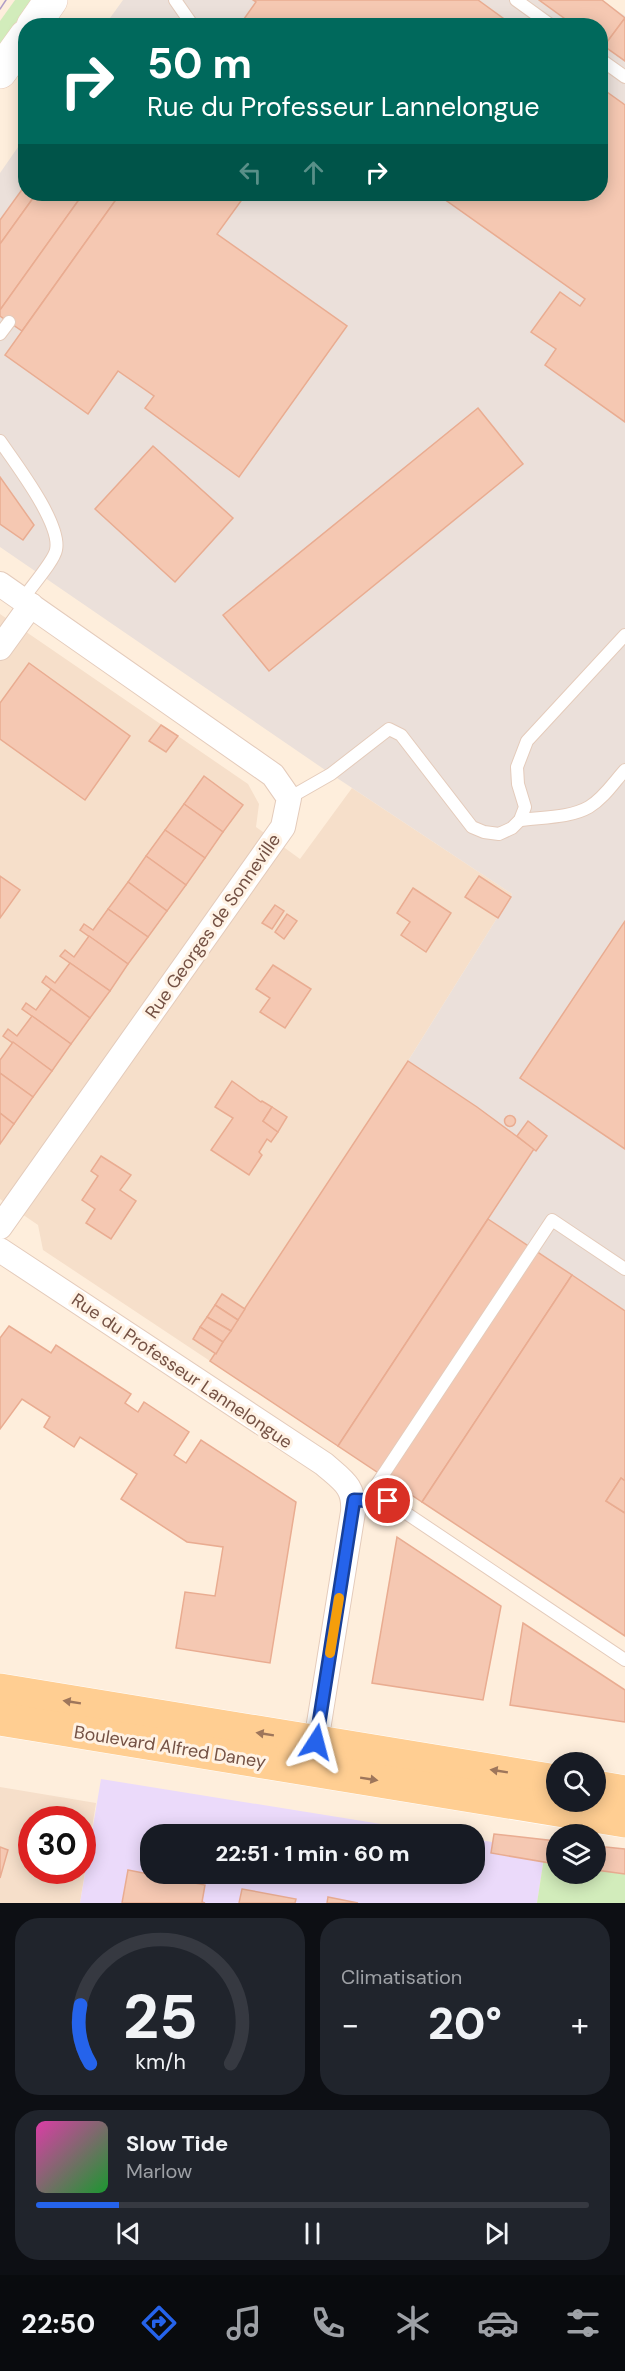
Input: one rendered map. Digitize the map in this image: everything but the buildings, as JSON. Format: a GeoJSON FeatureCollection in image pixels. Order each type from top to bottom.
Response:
{"type":"FeatureCollection","features":[{"type":"Feature","properties":{"kind":"main road"},"geometry":{"type":"LineString","coordinates":[[39,18],[51,0]]}},
{"type":"Feature","properties":{"kind":"main road"},"geometry":{"type":"LineString","coordinates":[[0,72],[18,47]]}},
{"type":"Feature","properties":{"kind":"main road","name":"Boulevard Alfred Daney"},"geometry":{"type":"LineString","coordinates":[[0,1690],[546,1779]]}},
{"type":"Feature","properties":{"kind":"main road","name":"Boulevard Alfred Daney"},"geometry":{"type":"LineString","coordinates":[[0,1719],[625,1821]]}},
{"type":"Feature","properties":{"kind":"main road"},"geometry":{"type":"LineString","coordinates":[[606,1789],[625,1792]]}},
{"type":"Feature","properties":{"kind":"street"},"geometry":{"type":"LineString","coordinates":[[0,648],[12,594],[273,775],[289,798]]}},
{"type":"Feature","properties":{"kind":"street","name":"Rue Georges de Sonneville"},"geometry":{"type":"LineString","coordinates":[[0,1227],[283,827],[289,798]]}},
{"type":"Feature","properties":{"kind":"street","name":"Rue du Professeur Lannelongue"},"geometry":{"type":"LineString","coordinates":[[0,1250],[324,1464],[361,1500]]}},
{"type":"Feature","properties":{"kind":"street"},"geometry":{"type":"LineString","coordinates":[[316,1742],[361,1500]]}},
{"type":"Feature","properties":{"kind":"lane"},"geometry":{"type":"LineString","coordinates":[[175,0],[187,18]]}},
{"type":"Feature","properties":{"kind":"lane"},"geometry":{"type":"LineString","coordinates":[[516,0],[541,18]]}},
{"type":"Feature","properties":{"kind":"lane"},"geometry":{"type":"LineString","coordinates":[[608,65],[625,77]]}},
{"type":"Feature","properties":{"kind":"lane"},"geometry":{"type":"LineString","coordinates":[[0,334],[9,322]]}},
{"type":"Feature","properties":{"kind":"lane"},"geometry":{"type":"LineString","coordinates":[[0,441],[34,490],[57,541],[56,552],[12,594]]}},
{"type":"Feature","properties":{"kind":"lane"},"geometry":{"type":"LineString","coordinates":[[289,798],[331,774],[389,729],[402,735],[472,827],[484,832],[499,834],[512,828],[520,820],[525,807],[518,784],[517,767],[527,741],[625,635]]}},
{"type":"Feature","properties":{"kind":"lane"},"geometry":{"type":"LineString","coordinates":[[520,820],[576,812],[589,807],[625,770]]}},
{"type":"Feature","properties":{"kind":"lane"},"geometry":{"type":"LineString","coordinates":[[361,1500],[552,1220],[625,1269]]}},
{"type":"Feature","properties":{"kind":"lane"},"geometry":{"type":"LineString","coordinates":[[361,1500],[388,1501],[625,1660]]}},
{"type":"Feature","properties":{"kind":"shaded area"},"geometry":{"type":"Polygon","coordinates":[[[123,0],[602,0],[625,16],[625,1636],[210,1361],[408,1061],[512,894],[331,774],[0,547],[0,173],[18,147],[18,201],[608,201],[608,18],[110,18],[123,0]]]}},
{"type":"Feature","properties":{"kind":"shaded area"},"geometry":{"type":"Polygon","coordinates":[[[0,614],[248,784],[259,804],[256,827],[300,859],[352,788],[512,894],[408,1061],[210,1361],[43,1250],[38,1225],[0,1199],[0,614]]]}},
{"type":"Feature","properties":{"kind":"shaded area"},"geometry":{"type":"Polygon","coordinates":[[[101,1779],[381,1824],[140,1824],[140,1884],[485,1884],[485,1841],[545,1851],[537,1903],[80,1903],[83,1884],[96,1884],[96,1809],[101,1779]]]}},
{"type":"Feature","properties":{"kind":"shaded area"},"geometry":{"type":"Polygon","coordinates":[[[0,1787],[96,1803],[96,1806],[18,1806],[18,1884],[83,1884],[80,1903],[0,1903],[0,1787]]]}},
{"type":"Feature","properties":{"kind":"green space"},"geometry":{"type":"Polygon","coordinates":[[[15,0],[32,0],[0,45],[0,21],[15,0]]]}},
{"type":"Feature","properties":{"kind":"green space"},"geometry":{"type":"Polygon","coordinates":[[[545,1851],[546,1884],[606,1884],[606,1861],[625,1864],[625,1903],[537,1903],[545,1851]]]}},
{"type":"Feature","properties":{"kind":"tram line"},"geometry":{"type":"LineString","coordinates":[[0,9],[6,0]]}},
{"type":"Feature","properties":{"kind":"slow traffic"},"geometry":{"type":"LineString","coordinates":[[330,1653],[339,1598]]}},
{"type":"Feature","properties":{"kind":"route"},"geometry":{"type":"LineString","coordinates":[[316,1742],[354,1500],[388,1501]]}}]}
